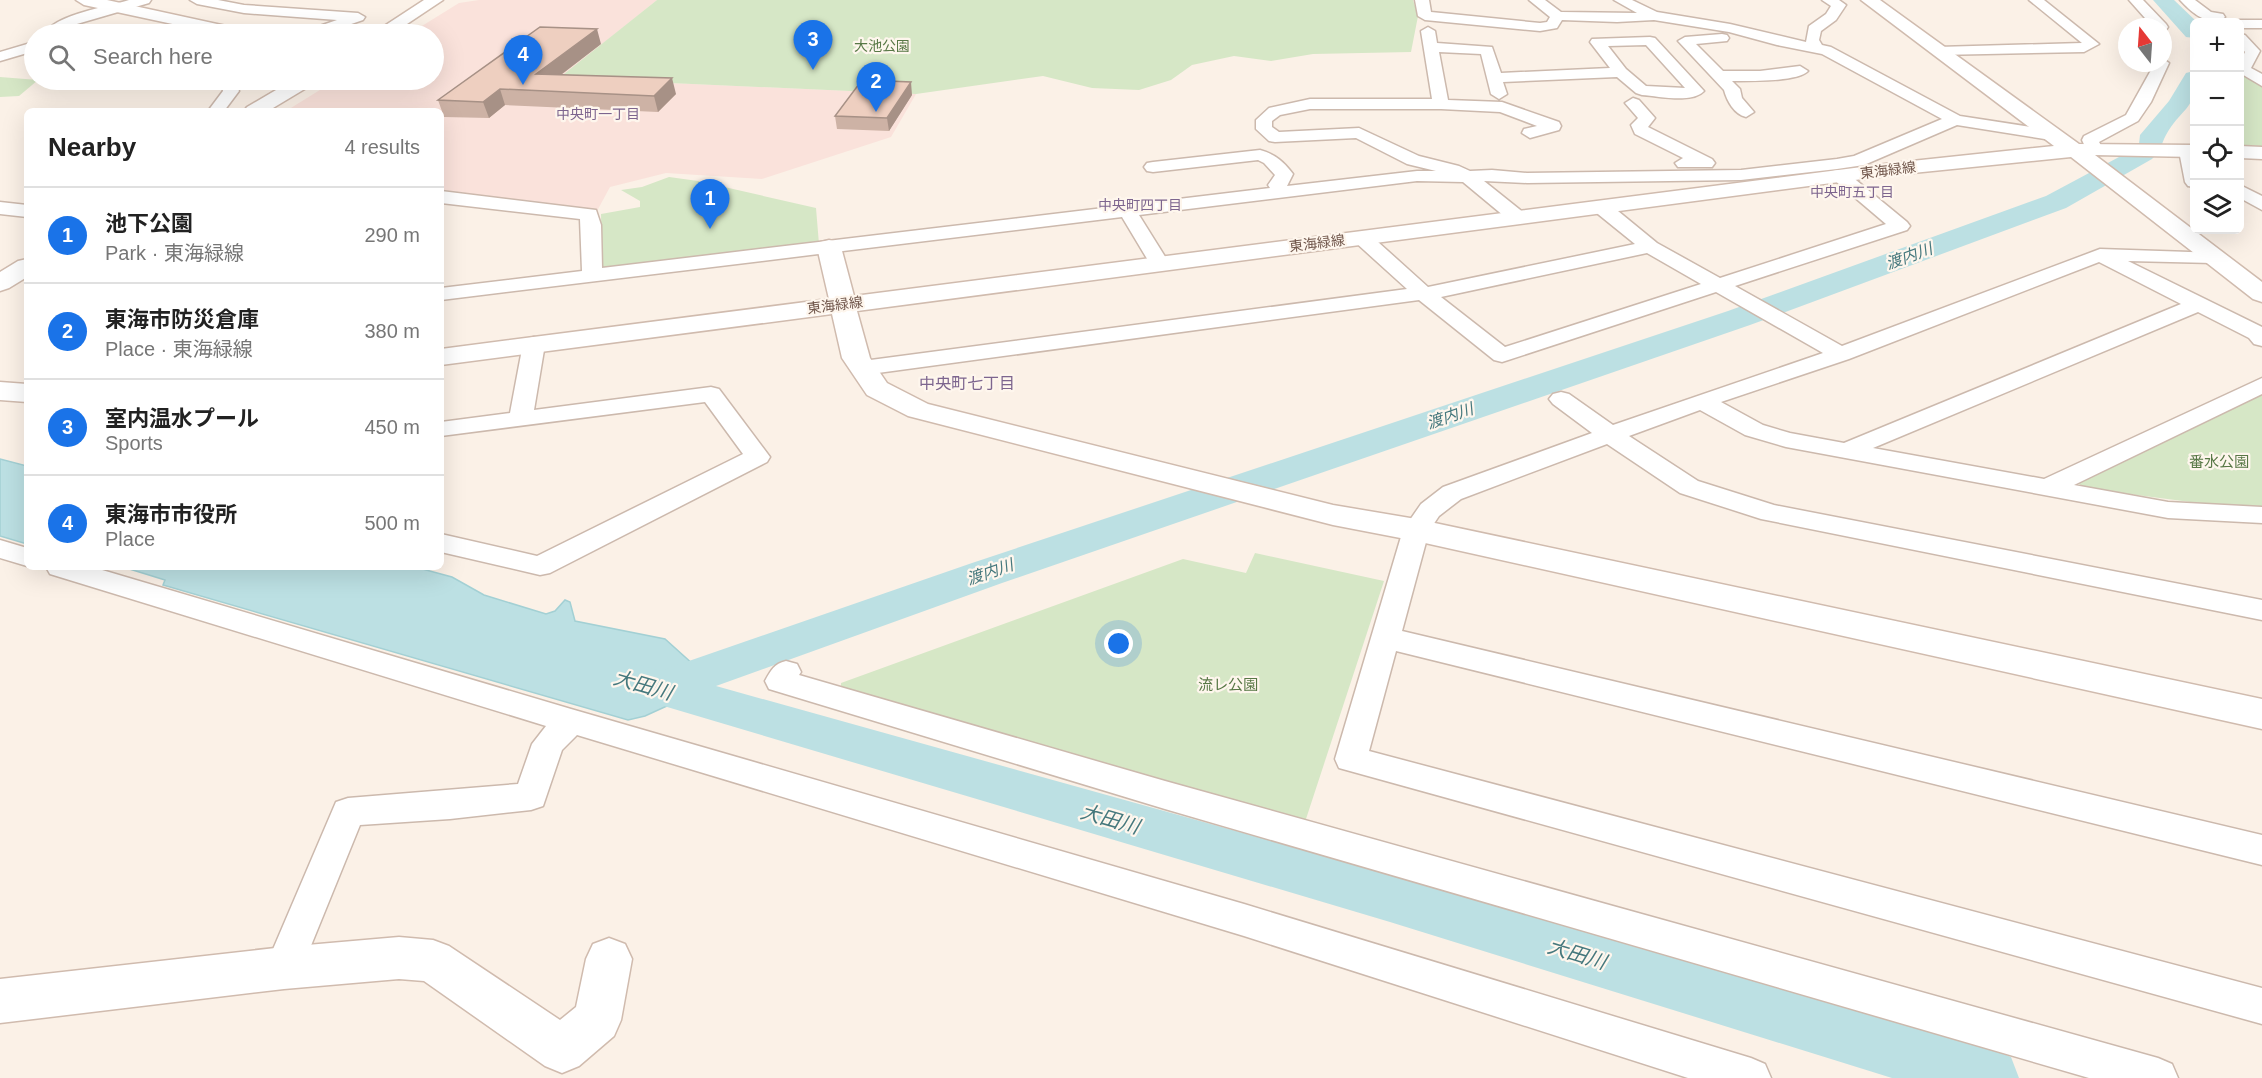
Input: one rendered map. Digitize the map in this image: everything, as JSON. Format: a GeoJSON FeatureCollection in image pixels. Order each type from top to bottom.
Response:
{"type":"FeatureCollection","features":[{"type":"Feature","properties":{"kind":"street"},"geometry":{"type":"LineString","coordinates":[[84,0],[193,24]]}},
{"type":"Feature","properties":{"kind":"street"},"geometry":{"type":"LineString","coordinates":[[62,24],[144,0]]}},
{"type":"Feature","properties":{"kind":"street"},"geometry":{"type":"LineString","coordinates":[[197,0],[244,9],[358,17],[338,24]]}},
{"type":"Feature","properties":{"kind":"street"},"geometry":{"type":"LineString","coordinates":[[397,24],[435,0]]}},
{"type":"Feature","properties":{"kind":"street"},"geometry":{"type":"LineString","coordinates":[[414,24],[452,0]]}},
{"type":"Feature","properties":{"kind":"street"},"geometry":{"type":"LineString","coordinates":[[1422,0],[1441,104]]}},
{"type":"Feature","properties":{"kind":"street"},"geometry":{"type":"LineString","coordinates":[[1536,0],[1558,16],[1617,18],[1654,16],[1750,34],[1814,40]]}},
{"type":"Feature","properties":{"kind":"street"},"geometry":{"type":"LineString","coordinates":[[1587,8],[1621,0],[1654,16]]}},
{"type":"Feature","properties":{"kind":"street"},"geometry":{"type":"LineString","coordinates":[[1814,40],[1814,29],[1826,22],[1838,9],[1839,5],[1829,0]]}},
{"type":"Feature","properties":{"kind":"street"},"geometry":{"type":"LineString","coordinates":[[1869,0],[2051,135],[2088,155],[2129,191],[2195,235],[2213,257],[2262,294]]}},
{"type":"Feature","properties":{"kind":"street"},"geometry":{"type":"LineString","coordinates":[[1938,51],[2084,48],[2092,44],[2036,0]]}},
{"type":"Feature","properties":{"kind":"street"},"geometry":{"type":"LineString","coordinates":[[2136,0],[2147,18]]}},
{"type":"Feature","properties":{"kind":"street"},"geometry":{"type":"LineString","coordinates":[[2187,0],[2207,16],[2214,18]]}},
{"type":"Feature","properties":{"kind":"street"},"geometry":{"type":"LineString","coordinates":[[2196,0],[2218,18]]}},
{"type":"Feature","properties":{"kind":"street"},"geometry":{"type":"LineString","coordinates":[[1425,16],[1540,27],[1551,25],[1558,16]]}},
{"type":"Feature","properties":{"kind":"street"},"geometry":{"type":"LineString","coordinates":[[65,22],[71,24]]}},
{"type":"Feature","properties":{"kind":"street"},"geometry":{"type":"LineString","coordinates":[[2244,24],[2262,24]]}},
{"type":"Feature","properties":{"kind":"street"},"geometry":{"type":"LineString","coordinates":[[1487,50],[1488,47],[1531,33],[1540,27]]}},
{"type":"Feature","properties":{"kind":"street"},"geometry":{"type":"LineString","coordinates":[[1788,29],[1814,40],[1906,94],[1956,120],[2051,135]]}},
{"type":"Feature","properties":{"kind":"street"},"geometry":{"type":"LineString","coordinates":[[1650,41],[1696,91],[1690,93],[1642,90],[1621,72],[1597,42],[1650,41],[1685,41],[1750,34]]}},
{"type":"Feature","properties":{"kind":"street"},"geometry":{"type":"LineString","coordinates":[[1685,41],[1732,89],[1734,99],[1746,112]]}},
{"type":"Feature","properties":{"kind":"street"},"geometry":{"type":"LineString","coordinates":[[2244,42],[2253,51],[2244,66]]}},
{"type":"Feature","properties":{"kind":"street"},"geometry":{"type":"LineString","coordinates":[[1431,47],[1487,50]]}},
{"type":"Feature","properties":{"kind":"street"},"geometry":{"type":"LineString","coordinates":[[0,57],[24,49]]}},
{"type":"Feature","properties":{"kind":"street"},"geometry":{"type":"LineString","coordinates":[[1487,50],[1502,107]]}},
{"type":"Feature","properties":{"kind":"street"},"geometry":{"type":"LineString","coordinates":[[2244,70],[2262,81]]}},
{"type":"Feature","properties":{"kind":"street"},"geometry":{"type":"LineString","coordinates":[[1719,76],[1760,76],[1800,71]]}},
{"type":"Feature","properties":{"kind":"street"},"geometry":{"type":"LineString","coordinates":[[1495,78],[1621,72]]}},
{"type":"Feature","properties":{"kind":"street"},"geometry":{"type":"LineString","coordinates":[[2088,155],[2090,140],[2133,117],[2143,102],[2154,72]]}},
{"type":"Feature","properties":{"kind":"street"},"geometry":{"type":"LineString","coordinates":[[218,108],[231,90]]}},
{"type":"Feature","properties":{"kind":"street"},"geometry":{"type":"LineString","coordinates":[[259,108],[289,90]]}},
{"type":"Feature","properties":{"kind":"street"},"geometry":{"type":"LineString","coordinates":[[280,108],[310,90]]}},
{"type":"Feature","properties":{"kind":"street"},"geometry":{"type":"LineString","coordinates":[[1633,103],[1647,118],[1639,125],[1641,130],[1728,175]]}},
{"type":"Feature","properties":{"kind":"street"},"geometry":{"type":"LineString","coordinates":[[1517,217],[1468,177],[1453,170],[1413,160],[1359,133],[1284,139],[1275,137],[1264,129],[1264,120],[1275,111],[1310,104],[1441,104],[1502,107],[1553,126],[1530,133]]}},
{"type":"Feature","properties":{"kind":"street"},"geometry":{"type":"LineString","coordinates":[[444,294],[1417,176],[1492,175],[1527,178],[1769,173],[1858,161],[1956,120]]}},
{"type":"Feature","properties":{"kind":"street","name":"東海緑線"},"geometry":{"type":"LineString","coordinates":[[444,357],[1600,206],[2007,156],[2088,155],[2125,150],[2184,151]]}},
{"type":"Feature","properties":{"kind":"street"},"geometry":{"type":"LineString","coordinates":[[2184,151],[2193,180]]}},
{"type":"Feature","properties":{"kind":"street"},"geometry":{"type":"LineString","coordinates":[[2244,152],[2262,153]]}},
{"type":"Feature","properties":{"kind":"street"},"geometry":{"type":"LineString","coordinates":[[1153,167],[1260,155],[1278,166],[1284,174],[1277,185],[1282,192]]}},
{"type":"Feature","properties":{"kind":"street"},"geometry":{"type":"LineString","coordinates":[[1666,162],[1706,163]]}},
{"type":"Feature","properties":{"kind":"street"},"geometry":{"type":"LineString","coordinates":[[1361,237],[1423,293],[1502,356],[1722,288],[1900,226],[1839,176]]}},
{"type":"Feature","properties":{"kind":"street"},"geometry":{"type":"LineString","coordinates":[[2262,191],[2240,190],[2262,204]]}},
{"type":"Feature","properties":{"kind":"street"},"geometry":{"type":"LineString","coordinates":[[444,197],[589,214],[592,276]]}},
{"type":"Feature","properties":{"kind":"street"},"geometry":{"type":"LineString","coordinates":[[1600,206],[1650,247],[1841,354]]}},
{"type":"Feature","properties":{"kind":"street"},"geometry":{"type":"LineString","coordinates":[[0,208],[24,211]]}},
{"type":"Feature","properties":{"kind":"street"},"geometry":{"type":"LineString","coordinates":[[1128,212],[1159,263]]}},
{"type":"Feature","properties":{"kind":"street"},"geometry":{"type":"LineString","coordinates":[[863,368],[1449,290],[1650,247]]}},
{"type":"Feature","properties":{"kind":"street"},"geometry":{"type":"LineString","coordinates":[[829,248],[856,358],[877,390],[918,410],[1333,515],[1416,530],[2262,714]]}},
{"type":"Feature","properties":{"kind":"street"},"geometry":{"type":"LineString","coordinates":[[0,267],[24,252]]}},
{"type":"Feature","properties":{"kind":"street"},"geometry":{"type":"LineString","coordinates":[[2213,257],[2100,255],[1841,354],[1702,401],[1452,493],[1430,510],[1416,530],[1351,759],[2262,1006]]}},
{"type":"Feature","properties":{"kind":"street"},"geometry":{"type":"LineString","coordinates":[[2100,255],[2257,333],[2262,339]]}},
{"type":"Feature","properties":{"kind":"street"},"geometry":{"type":"LineString","coordinates":[[0,283],[24,268]]}},
{"type":"Feature","properties":{"kind":"street"},"geometry":{"type":"LineString","coordinates":[[1846,451],[2198,304]]}},
{"type":"Feature","properties":{"kind":"street"},"geometry":{"type":"LineString","coordinates":[[521,418],[534,344]]}},
{"type":"Feature","properties":{"kind":"street"},"geometry":{"type":"LineString","coordinates":[[2048,487],[2262,385]]}},
{"type":"Feature","properties":{"kind":"street"},"geometry":{"type":"LineString","coordinates":[[0,392],[24,393]]}},
{"type":"Feature","properties":{"kind":"street"},"geometry":{"type":"LineString","coordinates":[[444,429],[711,394],[758,457],[540,567],[444,544]]}},
{"type":"Feature","properties":{"kind":"street"},"geometry":{"type":"LineString","coordinates":[[1561,399],[1610,435],[1689,487],[1770,513],[2262,610]]}},
{"type":"Feature","properties":{"kind":"street"},"geometry":{"type":"LineString","coordinates":[[1702,401],[1754,430],[1786,440],[2168,510],[2262,515]]}},
{"type":"Feature","properties":{"kind":"street"},"geometry":{"type":"LineString","coordinates":[[0,549],[24,556]]}},
{"type":"Feature","properties":{"kind":"street"},"geometry":{"type":"LineString","coordinates":[[70,570],[1244,920],[1751,1078]]}},
{"type":"Feature","properties":{"kind":"street"},"geometry":{"type":"LineString","coordinates":[[1385,638],[2262,850]]}},
{"type":"Feature","properties":{"kind":"street"},"geometry":{"type":"LineString","coordinates":[[786,672],[780,681],[1165,795],[2158,1078]]}},
{"type":"Feature","properties":{"kind":"street"},"geometry":{"type":"LineString","coordinates":[[284,968],[348,812],[450,806],[531,796],[548,744],[571,721]]}},
{"type":"Feature","properties":{"kind":"street"},"geometry":{"type":"LineString","coordinates":[[0,1001],[284,968],[399,958],[433,961],[562,1049],[597,1020],[609,959]]}},
{"type":"Feature","properties":{"kind":"shaded area"},"geometry":{"type":"Polygon","coordinates":[[[479,0],[657,0],[560,78],[916,94],[891,137],[762,179],[666,173],[610,187],[597,211],[444,190],[444,108],[291,108],[320,90],[444,90],[444,24],[425,24],[459,3],[479,0]]]}},
{"type":"Feature","properties":{"kind":"green space","name":"大池公園"},"geometry":{"type":"Polygon","coordinates":[[[657,0],[1413,0],[1418,16],[1411,52],[1313,54],[1271,61],[1234,56],[1192,65],[1171,80],[1139,90],[1092,88],[1043,76],[916,94],[559,78],[657,0]]]}},
{"type":"Feature","properties":{"kind":"green space"},"geometry":{"type":"Polygon","coordinates":[[[2253,76],[2262,83],[2262,146],[2244,145],[2244,77],[2253,76]]]}},
{"type":"Feature","properties":{"kind":"green space"},"geometry":{"type":"Polygon","coordinates":[[[0,77],[24,79],[24,90],[26,90],[19,96],[0,97],[0,77]]]}},
{"type":"Feature","properties":{"kind":"green space"},"geometry":{"type":"Polygon","coordinates":[[[669,177],[698,181],[816,208],[819,244],[602,271],[601,214],[640,207],[640,201],[621,190],[642,187],[669,177]]]}},
{"type":"Feature","properties":{"kind":"green space","name":"番水公園"},"geometry":{"type":"Polygon","coordinates":[[[2262,395],[2262,506],[2198,503],[2083,488],[2077,482],[2262,395]]]}},
{"type":"Feature","properties":{"kind":"green space","name":"流レ公園"},"geometry":{"type":"Polygon","coordinates":[[[1255,553],[1384,581],[1305,822],[841,696],[841,683],[1183,559],[1246,573],[1255,553]]]}},
{"type":"Feature","properties":{"kind":"water"},"geometry":{"type":"Polygon","coordinates":[[[0,459],[24,465],[24,543],[0,536],[0,459]]]}},
{"type":"Feature","properties":{"kind":"water"},"geometry":{"type":"Polygon","coordinates":[[[133,570],[426,570],[452,577],[484,595],[546,614],[555,611],[565,600],[570,602],[575,621],[665,639],[715,684],[645,716],[628,720],[163,585],[165,580],[133,570]]]}},
{"type":"Feature","properties":{"kind":"building"},"geometry":{"type":"Polygon","coordinates":[[[540,27],[597,29],[536,74],[672,78],[654,96],[500,89],[483,102],[438,100],[540,27]]]}},
{"type":"Feature","properties":{"kind":"building"},"geometry":{"type":"Polygon","coordinates":[[[862,80],[911,82],[887,118],[835,116],[862,80]]]}},
{"type":"Feature","properties":{"kind":"waterway","name":"渡内川"},"geometry":{"type":"LineString","coordinates":[[2163,0],[2190,28]]}},
{"type":"Feature","properties":{"kind":"waterway","name":"渡内川"},"geometry":{"type":"LineString","coordinates":[[661,688],[987,573],[1739,318],[2056,202],[2143,154],[2151,147],[2153,135],[2179,104],[2190,85]]}},
{"type":"Feature","properties":{"kind":"waterway","name":"大田川"},"geometry":{"type":"LineString","coordinates":[[636,681],[1390,898],[1989,1078]]}},
{"type":"Feature","properties":{"kind":"place","name":"室内温水プール"},"geometry":{"type":"Point","coordinates":[813,70]}},
{"type":"Feature","properties":{"kind":"place","name":"東海市市役所"},"geometry":{"type":"Point","coordinates":[523,85]}},
{"type":"Feature","properties":{"kind":"place","name":"東海市防災倉庫"},"geometry":{"type":"Point","coordinates":[876,112]}},
{"type":"Feature","properties":{"kind":"place","name":"池下公園"},"geometry":{"type":"Point","coordinates":[710,229]}},
{"type":"Feature","properties":{"kind":"district","name":"中央町一丁目"},"geometry":{"type":"Point","coordinates":[598,114]}},
{"type":"Feature","properties":{"kind":"district","name":"中央町五丁目"},"geometry":{"type":"Point","coordinates":[1852,192]}},
{"type":"Feature","properties":{"kind":"district","name":"中央町四丁目"},"geometry":{"type":"Point","coordinates":[1140,205]}},
{"type":"Feature","properties":{"kind":"district","name":"中央町七丁目"},"geometry":{"type":"Point","coordinates":[967,383]}}]}
